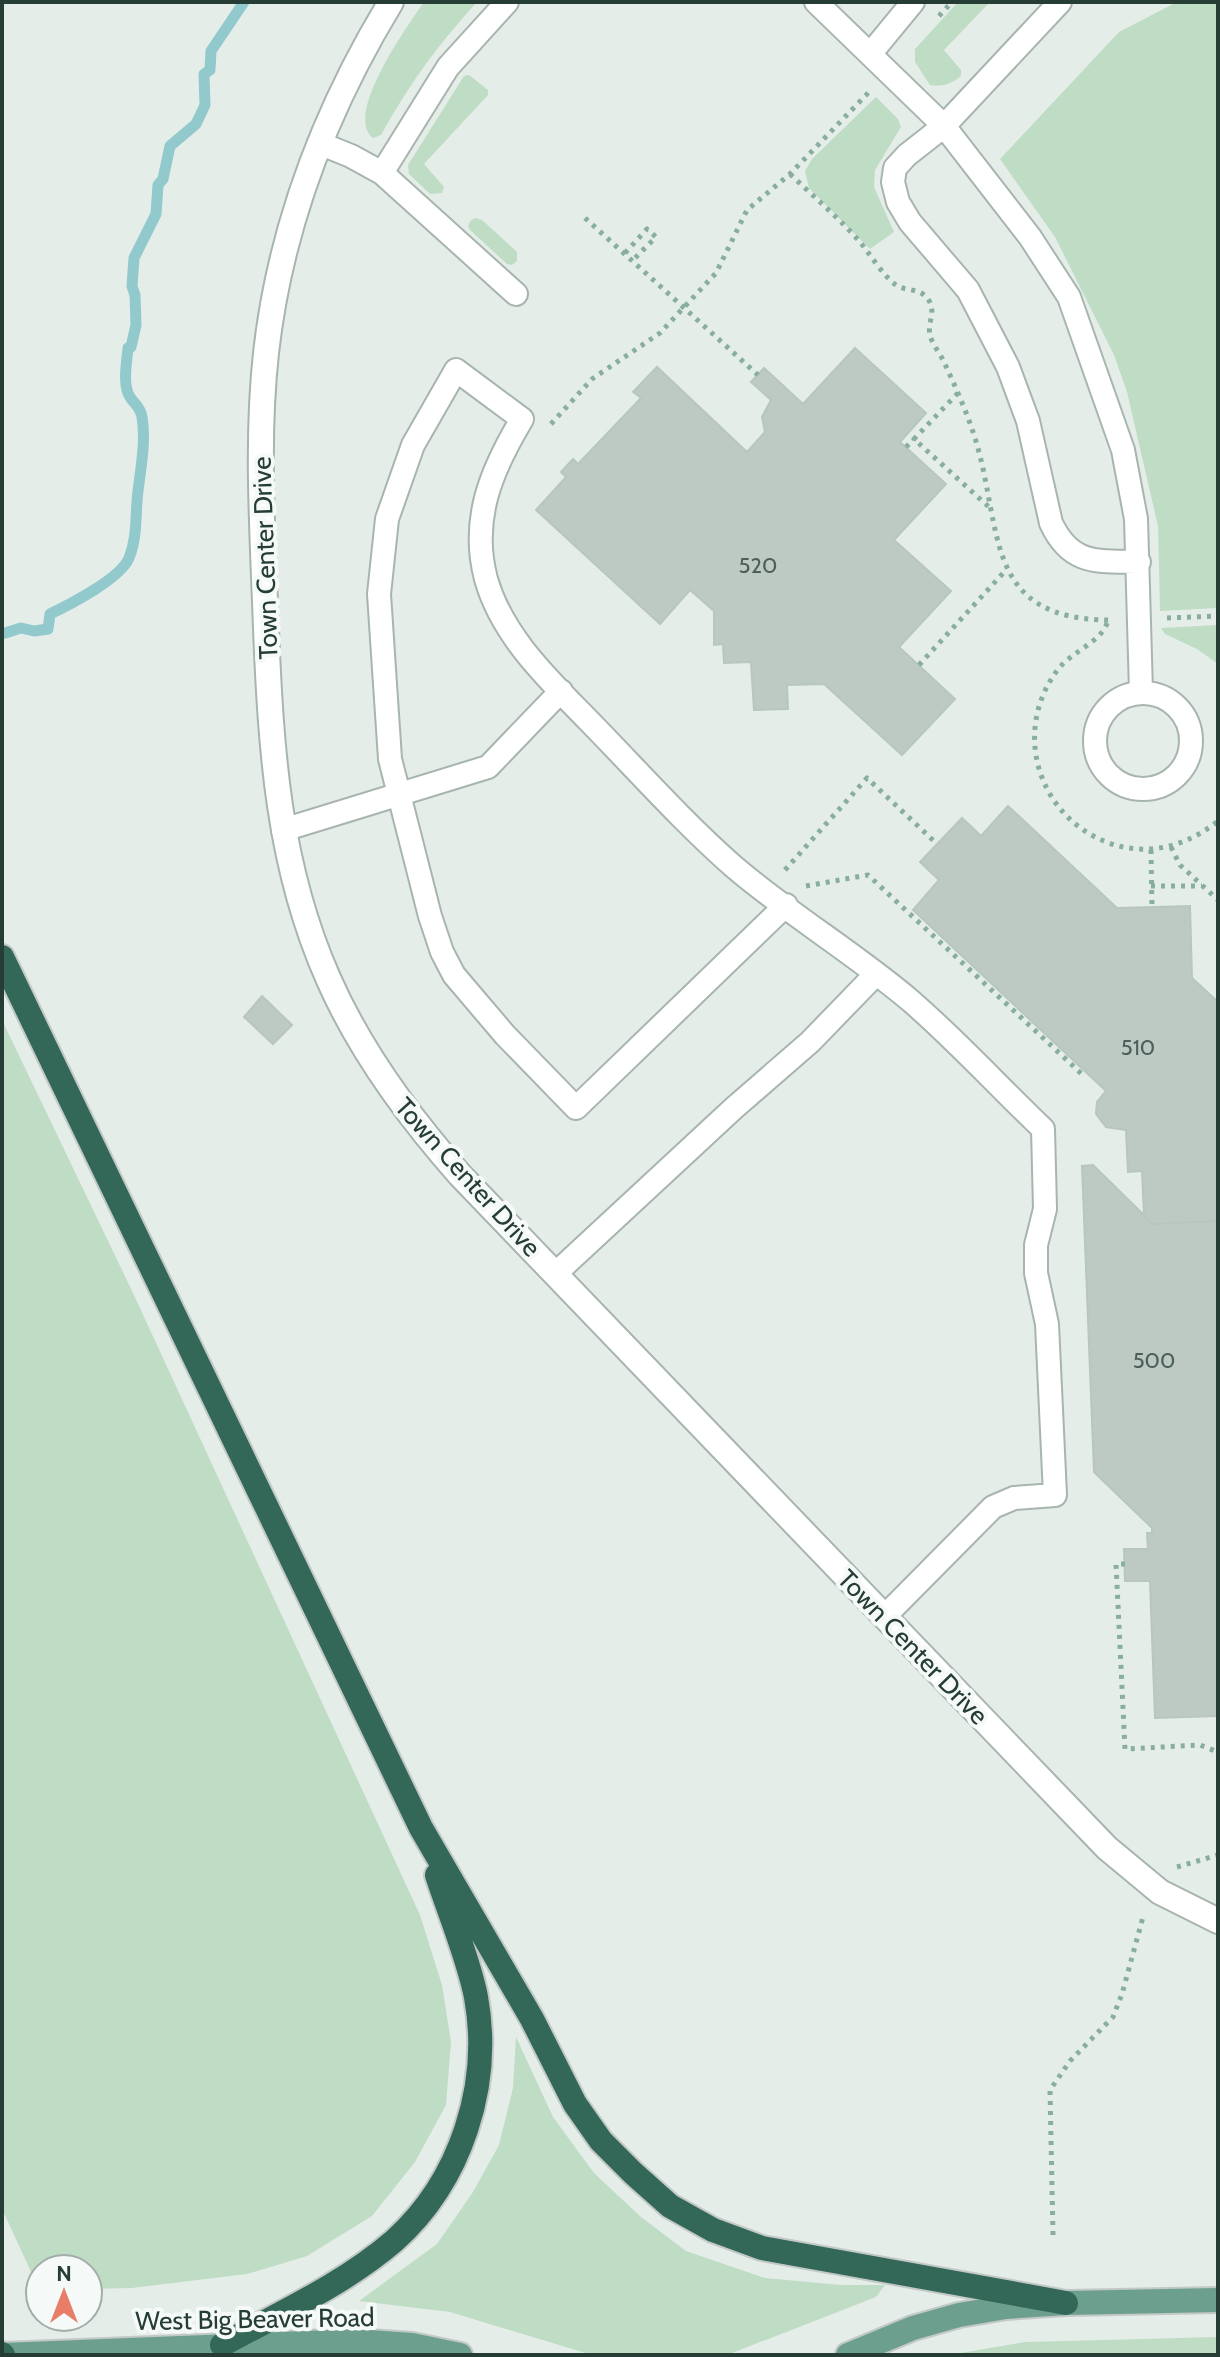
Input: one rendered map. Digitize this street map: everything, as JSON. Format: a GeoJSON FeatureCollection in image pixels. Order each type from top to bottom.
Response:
{"type":"FeatureCollection","features":[{"type":"Feature","properties":{"kind":"highway"},"geometry":{"type":"LineString","coordinates":[[2,957],[421,1828],[532,2019],[575,2104],[601,2141],[670,2206],[713,2230],[762,2248],[1066,2303]]}},
{"type":"Feature","properties":{"kind":"highway"},"geometry":{"type":"LineString","coordinates":[[222,2345],[359,2268],[395,2240],[423,2211],[447,2175],[463,2141],[475,2101],[481,2061],[476,1995],[421,1828]]}},
{"type":"Feature","properties":{"kind":"main road"},"geometry":{"type":"LineString","coordinates":[[848,2355],[913,2328],[959,2315],[1006,2307],[1218,2300]]}},
{"type":"Feature","properties":{"kind":"main road","name":"West Big Beaver Road"},"geometry":{"type":"LineString","coordinates":[[3,2355],[355,2341],[412,2345],[460,2355]]}},
{"type":"Feature","properties":{"kind":"street","name":"Town Center Drive"},"geometry":{"type":"LineString","coordinates":[[391,2],[350,75],[319,143],[299,200],[271,318],[263,401],[270,726],[283,830],[295,883],[333,989],[373,1062],[429,1140],[555,1274],[1107,1848],[1160,1892],[1218,1921]]}},
{"type":"Feature","properties":{"kind":"lane"},"geometry":{"type":"LineString","coordinates":[[382,173],[448,67],[507,2]]}},
{"type":"Feature","properties":{"kind":"lane"},"geometry":{"type":"LineString","coordinates":[[816,2],[944,126],[1030,237],[1069,297],[1123,450],[1136,519],[1141,692]]}},
{"type":"Feature","properties":{"kind":"lane"},"geometry":{"type":"LineString","coordinates":[[871,53],[913,2]]}},
{"type":"Feature","properties":{"kind":"lane"},"geometry":{"type":"LineString","coordinates":[[1060,2],[944,126],[907,155],[895,168],[893,182],[898,202],[910,222],[968,290],[1008,367],[1028,421],[1051,523],[1058,537],[1079,557],[1139,562]]}},
{"type":"Feature","properties":{"kind":"lane"},"geometry":{"type":"LineString","coordinates":[[319,143],[382,173],[516,294]]}},
{"type":"Feature","properties":{"kind":"lane"},"geometry":{"type":"LineString","coordinates":[[786,905],[576,1108],[496,1026],[454,975],[442,952],[430,916],[398,797],[390,759],[380,633],[381,557],[387,519],[413,445],[456,370],[522,419],[489,480],[483,505],[482,554],[486,578],[506,626],[561,691],[700,836],[736,869],[786,905],[912,1002],[1043,1129],[1045,1209],[1036,1245],[1036,1283],[1047,1324],[1055,1495],[1014,1498],[993,1507],[884,1617]]}},
{"type":"Feature","properties":{"kind":"lane"},"geometry":{"type":"LineString","coordinates":[[283,830],[488,767],[561,691]]}},
{"type":"Feature","properties":{"kind":"lane"},"geometry":{"type":"LineString","coordinates":[[1141,692],[1170,700],[1189,724],[1192,739],[1190,754],[1173,779],[1144,789],[1129,788],[1104,771],[1096,757],[1094,742],[1102,713],[1112,702],[1141,692]]}},
{"type":"Feature","properties":{"kind":"lane"},"geometry":{"type":"LineString","coordinates":[[555,1274],[810,1042],[875,975]]}},
{"type":"Feature","properties":{"kind":"path"},"geometry":{"type":"LineString","coordinates":[[545,431],[592,379],[660,333],[716,273],[747,210],[790,174],[871,91]]}},
{"type":"Feature","properties":{"kind":"path"},"geometry":{"type":"LineString","coordinates":[[790,174],[838,218],[897,286],[919,291],[928,299],[932,309],[930,336],[958,393],[979,451],[1006,570],[1025,593],[1068,617],[1140,620],[1218,616]]}},
{"type":"Feature","properties":{"kind":"path"},"geometry":{"type":"LineString","coordinates":[[585,218],[758,375]]}},
{"type":"Feature","properties":{"kind":"path"},"geometry":{"type":"LineString","coordinates":[[625,253],[647,229],[656,237],[633,260]]}},
{"type":"Feature","properties":{"kind":"path"},"geometry":{"type":"LineString","coordinates":[[906,447],[958,393]]}},
{"type":"Feature","properties":{"kind":"path"},"geometry":{"type":"LineString","coordinates":[[914,439],[991,509]]}},
{"type":"Feature","properties":{"kind":"path"},"geometry":{"type":"LineString","coordinates":[[919,665],[1006,570]]}},
{"type":"Feature","properties":{"kind":"path"},"geometry":{"type":"LineString","coordinates":[[1108,620],[1100,636],[1082,647],[1060,668],[1036,714],[1036,765],[1052,800],[1079,828],[1115,845],[1151,850],[1186,842],[1218,821]]}},
{"type":"Feature","properties":{"kind":"path"},"geometry":{"type":"LineString","coordinates":[[792,880],[782,874],[867,778],[937,844]]}},
{"type":"Feature","properties":{"kind":"path"},"geometry":{"type":"LineString","coordinates":[[1171,847],[1180,865],[1218,900]]}},
{"type":"Feature","properties":{"kind":"path"},"geometry":{"type":"LineString","coordinates":[[1151,850],[1152,907]]}},
{"type":"Feature","properties":{"kind":"path"},"geometry":{"type":"LineString","coordinates":[[802,886],[868,875],[1085,1077]]}},
{"type":"Feature","properties":{"kind":"path"},"geometry":{"type":"LineString","coordinates":[[1151,886],[1203,886]]}},
{"type":"Feature","properties":{"kind":"path"},"geometry":{"type":"LineString","coordinates":[[1125,1564],[1116,1564],[1125,1749],[1200,1745],[1218,1752]]}},
{"type":"Feature","properties":{"kind":"path"},"geometry":{"type":"LineString","coordinates":[[1177,1868],[1218,1855]]}},
{"type":"Feature","properties":{"kind":"path"},"geometry":{"type":"LineString","coordinates":[[1053,2235],[1050,2090],[1070,2061],[1113,2017],[1143,1916]]}},
{"type":"Feature","properties":{"kind":"green space"},"geometry":{"type":"Polygon","coordinates":[[[424,2],[477,2],[425,66],[381,135],[373,138],[366,127],[366,111],[372,91],[393,49],[424,2]]]}},
{"type":"Feature","properties":{"kind":"green space"},"geometry":{"type":"Polygon","coordinates":[[[958,2],[990,2],[944,50],[961,70],[961,76],[947,84],[930,85],[915,62],[915,49],[958,2]]]}},
{"type":"Feature","properties":{"kind":"green space"},"geometry":{"type":"Polygon","coordinates":[[[1177,2],[1218,2],[1218,608],[1160,611],[1158,526],[1127,392],[1114,355],[1055,237],[1000,159],[1119,32],[1177,2]]]}},
{"type":"Feature","properties":{"kind":"green space"},"geometry":{"type":"Polygon","coordinates":[[[469,75],[488,90],[488,95],[424,164],[444,187],[442,193],[430,194],[409,174],[408,165],[464,76],[469,75]]]}},
{"type":"Feature","properties":{"kind":"green space"},"geometry":{"type":"Polygon","coordinates":[[[876,97],[898,119],[901,127],[875,170],[874,187],[894,232],[870,249],[809,188],[805,171],[812,159],[876,97]]]}},
{"type":"Feature","properties":{"kind":"green space"},"geometry":{"type":"Polygon","coordinates":[[[476,218],[517,252],[517,261],[507,264],[470,230],[471,220],[476,218]]]}},
{"type":"Feature","properties":{"kind":"green space"},"geometry":{"type":"Polygon","coordinates":[[[1218,625],[1218,664],[1197,649],[1165,634],[1161,628],[1218,625]]]}},
{"type":"Feature","properties":{"kind":"green space"},"geometry":{"type":"Polygon","coordinates":[[[2,1020],[133,1293],[420,1915],[442,1985],[451,2042],[446,2105],[415,2162],[372,2216],[307,2256],[247,2274],[104,2289],[104,2253],[24,2253],[24,2256],[2,2209],[2,1020]]]}},
{"type":"Feature","properties":{"kind":"green space"},"geometry":{"type":"Polygon","coordinates":[[[516,2037],[553,2117],[594,2173],[641,2217],[686,2251],[765,2278],[841,2285],[885,2285],[876,2297],[727,2355],[592,2355],[450,2312],[359,2301],[437,2244],[473,2192],[499,2145],[513,2088],[516,2037]]]}},
{"type":"Feature","properties":{"kind":"green space"},"geometry":{"type":"Polygon","coordinates":[[[1218,2337],[1218,2355],[949,2355],[1025,2342],[1218,2337]]]}},
{"type":"Feature","properties":{"kind":"building"},"geometry":{"type":"Polygon","coordinates":[[[855,348],[926,413],[900,442],[946,484],[894,540],[951,591],[899,647],[955,699],[902,755],[824,684],[787,685],[788,709],[754,710],[751,662],[724,663],[723,644],[714,645],[714,611],[690,590],[660,624],[536,510],[566,477],[561,472],[573,459],[578,464],[641,398],[633,392],[657,367],[747,452],[765,432],[762,417],[771,400],[751,382],[764,368],[803,404],[855,348]]]}},
{"type":"Feature","properties":{"kind":"building"},"geometry":{"type":"Polygon","coordinates":[[[1008,806],[1117,908],[1190,906],[1192,978],[1218,1002],[1218,1247],[1217,1221],[1153,1224],[1144,1215],[1142,1171],[1128,1172],[1126,1130],[1106,1127],[1096,1114],[1097,1102],[1106,1091],[913,910],[939,880],[920,862],[962,818],[981,836],[1008,806]]]}},
{"type":"Feature","properties":{"kind":"building"},"geometry":{"type":"Polygon","coordinates":[[[262,996],[292,1025],[273,1044],[244,1017],[262,996]]]}},
{"type":"Feature","properties":{"kind":"building"},"geometry":{"type":"Polygon","coordinates":[[[1093,1165],[1153,1224],[1217,1221],[1218,1716],[1155,1718],[1150,1581],[1125,1581],[1124,1549],[1148,1549],[1147,1533],[1152,1533],[1152,1528],[1094,1472],[1082,1166],[1093,1165]]]}},
{"type":"Feature","properties":{"kind":"waterway"},"geometry":{"type":"LineString","coordinates":[[2,634],[21,628],[34,631],[48,629],[50,614],[106,582],[129,558],[135,533],[143,454],[141,413],[128,392],[126,380],[128,348],[131,347],[136,325],[132,286],[134,258],[156,214],[158,185],[163,179],[170,146],[196,124],[205,105],[204,74],[210,70],[211,51],[244,2]]}}]}
